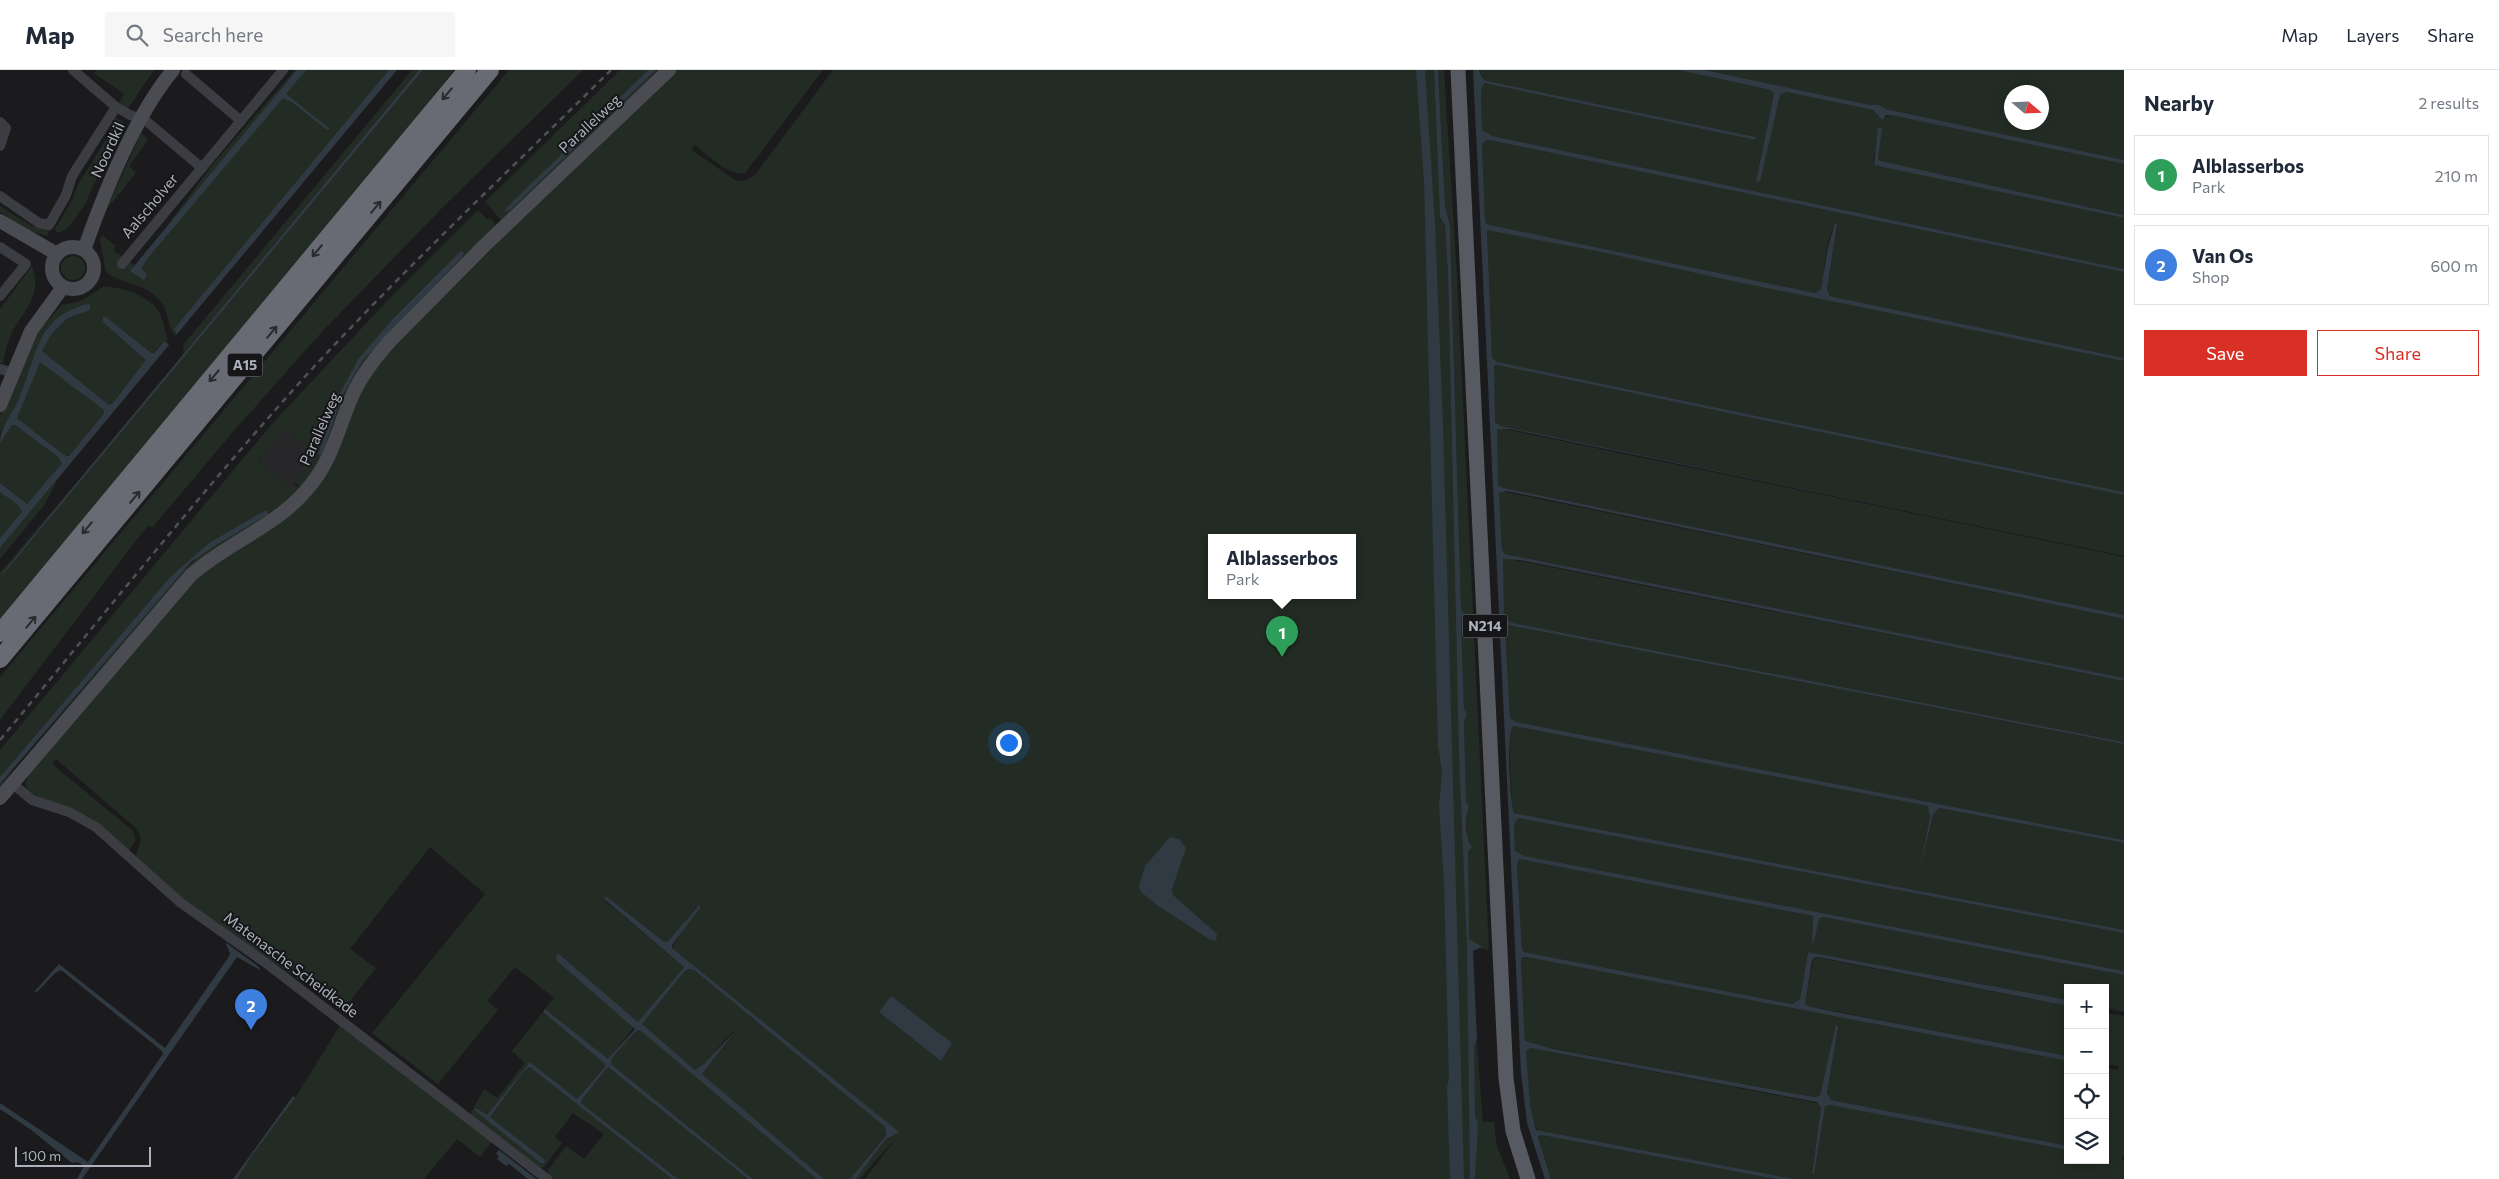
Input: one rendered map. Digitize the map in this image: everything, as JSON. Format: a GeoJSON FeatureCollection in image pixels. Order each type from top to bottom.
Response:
{"type":"FeatureCollection","features":[{"type":"Feature","properties":{"kind":"highway","name":"A15"},"geometry":{"type":"LineString","coordinates":[[0,633],[467,70]]}},
{"type":"Feature","properties":{"kind":"highway","name":"A15"},"geometry":{"type":"LineString","coordinates":[[0,660],[490,70]]}},
{"type":"Feature","properties":{"kind":"main road","name":"N214"},"geometry":{"type":"LineString","coordinates":[[1458,70],[1506,1078],[1513,1131],[1528,1179]]}},
{"type":"Feature","properties":{"kind":"street"},"geometry":{"type":"LineString","coordinates":[[73,70],[116,107],[145,120],[202,168]]}},
{"type":"Feature","properties":{"kind":"street","name":"Noordkil"},"geometry":{"type":"LineString","coordinates":[[80,249],[137,118],[165,70]]}},
{"type":"Feature","properties":{"kind":"street","name":"Parallelweg"},"geometry":{"type":"LineString","coordinates":[[0,798],[191,575],[214,556],[272,522],[307,489],[330,453],[357,387],[376,356],[485,246],[669,70]]}},
{"type":"Feature","properties":{"kind":"street","name":"Aalscholver"},"geometry":{"type":"LineString","coordinates":[[122,264],[241,121],[279,71]]}},
{"type":"Feature","properties":{"kind":"street"},"geometry":{"type":"LineString","coordinates":[[179,72],[241,121]]}},
{"type":"Feature","properties":{"kind":"street","name":"Noordkil"},"geometry":{"type":"LineString","coordinates":[[137,118],[160,86],[179,72]]}},
{"type":"Feature","properties":{"kind":"street","name":"Noordkil"},"geometry":{"type":"LineString","coordinates":[[0,196],[39,223],[49,225],[66,195],[72,176],[116,107]]}},
{"type":"Feature","properties":{"kind":"street"},"geometry":{"type":"LineString","coordinates":[[0,122],[6,128],[0,146]]}},
{"type":"Feature","properties":{"kind":"street"},"geometry":{"type":"LineString","coordinates":[[0,221],[24,237],[31,238],[55,258]]}},
{"type":"Feature","properties":{"kind":"street"},"geometry":{"type":"LineString","coordinates":[[0,247],[26,264],[0,296]]}},
{"type":"Feature","properties":{"kind":"street"},"geometry":{"type":"LineString","coordinates":[[80,249],[93,261],[94,270],[91,279],[79,288],[60,284],[53,273],[55,258],[62,250],[80,249]]}},
{"type":"Feature","properties":{"kind":"street"},"geometry":{"type":"LineString","coordinates":[[0,391],[24,328],[60,284]]}},
{"type":"Feature","properties":{"kind":"street"},"geometry":{"type":"LineString","coordinates":[[0,405],[8,371]]}},
{"type":"Feature","properties":{"kind":"street","name":"Matenasche Scheidkade"},"geometry":{"type":"LineString","coordinates":[[13,784],[32,800],[69,812],[96,827],[182,904],[266,963],[547,1179]]}},
{"type":"Feature","properties":{"kind":"shaded area"},"geometry":{"type":"Polygon","coordinates":[[[96,70],[154,70],[127,110],[119,103],[124,94],[94,73],[96,70]]]}},
{"type":"Feature","properties":{"kind":"shaded area"},"geometry":{"type":"Polygon","coordinates":[[[295,70],[393,70],[245,248],[176,336],[160,301],[140,286],[119,279],[106,272],[100,240],[102,235],[116,246],[113,250],[137,267],[213,164],[295,70]]]}},
{"type":"Feature","properties":{"kind":"shaded area"},"geometry":{"type":"Polygon","coordinates":[[[297,70],[306,70],[286,94],[330,129],[327,130],[292,102],[283,98],[147,259],[141,269],[147,274],[144,280],[130,271],[297,70]]]}},
{"type":"Feature","properties":{"kind":"shaded area"},"geometry":{"type":"Polygon","coordinates":[[[389,70],[397,70],[177,334],[174,329],[389,70]]]}},
{"type":"Feature","properties":{"kind":"shaded area"},"geometry":{"type":"Polygon","coordinates":[[[412,70],[419,70],[184,353],[183,345],[412,70]]]}},
{"type":"Feature","properties":{"kind":"shaded area"},"geometry":{"type":"Polygon","coordinates":[[[419,70],[423,70],[4,573],[1,574],[419,70]]]}},
{"type":"Feature","properties":{"kind":"shaded area"},"geometry":{"type":"Polygon","coordinates":[[[423,70],[454,70],[342,210],[0,623],[0,572],[99,456],[4,569],[4,572],[423,70]]]}},
{"type":"Feature","properties":{"kind":"shaded area"},"geometry":{"type":"Polygon","coordinates":[[[509,70],[583,70],[442,208],[320,334],[232,433],[152,528],[149,525],[138,538],[0,720],[0,677],[509,70]]]}},
{"type":"Feature","properties":{"kind":"shaded area"},"geometry":{"type":"Polygon","coordinates":[[[620,70],[648,70],[507,207],[505,213],[656,70],[663,70],[501,220],[485,202],[620,70]]]}},
{"type":"Feature","properties":{"kind":"shaded area"},"geometry":{"type":"Polygon","coordinates":[[[648,70],[656,70],[510,210],[504,212],[507,207],[648,70]]]}},
{"type":"Feature","properties":{"kind":"shaded area"},"geometry":{"type":"Polygon","coordinates":[[[675,70],[823,70],[745,173],[738,173],[725,168],[694,145],[692,150],[735,180],[743,181],[755,175],[833,70],[1434,70],[1440,216],[1445,225],[1448,275],[1457,665],[1467,854],[1466,812],[1469,807],[1466,801],[1464,721],[1467,714],[1464,708],[1461,618],[1464,613],[1461,608],[1450,227],[1445,205],[1438,70],[1444,70],[1457,276],[1489,950],[1469,946],[1483,1122],[1494,1122],[1497,1146],[1510,1179],[865,1179],[895,1140],[860,1179],[856,1179],[885,1140],[898,1132],[672,948],[698,905],[667,942],[663,941],[606,896],[604,900],[684,967],[638,1022],[559,954],[557,961],[634,1027],[610,1058],[608,1060],[545,1009],[554,998],[515,967],[487,1001],[498,1010],[438,1084],[372,1033],[485,894],[430,847],[350,949],[376,968],[343,1010],[187,902],[136,856],[141,838],[136,828],[56,759],[52,764],[132,830],[136,840],[129,851],[88,816],[39,799],[28,792],[26,783],[28,774],[190,581],[295,509],[366,378],[427,309],[675,70]]]}},
{"type":"Feature","properties":{"kind":"shaded area"},"geometry":{"type":"Polygon","coordinates":[[[1416,70],[1425,70],[1435,224],[1443,426],[1464,1179],[1450,1179],[1444,883],[1439,806],[1442,772],[1438,745],[1424,181],[1416,70]]]}},
{"type":"Feature","properties":{"kind":"shaded area"},"geometry":{"type":"Polygon","coordinates":[[[1434,70],[1438,70],[1445,205],[1450,227],[1461,608],[1464,613],[1461,619],[1464,708],[1467,714],[1464,721],[1466,801],[1469,807],[1466,816],[1466,828],[1472,847],[1468,851],[1469,939],[1482,947],[1473,951],[1477,1040],[1474,1046],[1475,1117],[1478,1123],[1475,1179],[1470,1179],[1467,945],[1459,754],[1448,275],[1445,225],[1440,217],[1434,70]]]}},
{"type":"Feature","properties":{"kind":"shaded area"},"geometry":{"type":"Polygon","coordinates":[[[1473,70],[1479,70],[1482,78],[1487,81],[1756,137],[1755,140],[1484,83],[1481,91],[1482,130],[1493,136],[2124,269],[2124,272],[1489,140],[1485,141],[1482,145],[1485,218],[1486,223],[1490,225],[1815,293],[1821,289],[1828,247],[1835,223],[1837,224],[1827,290],[1830,296],[2124,358],[2124,361],[1487,230],[1492,357],[1497,362],[2124,492],[2124,495],[1497,365],[1494,366],[1495,422],[1501,426],[2124,556],[1510,429],[1497,429],[1498,485],[1504,488],[2124,615],[2124,619],[1507,491],[1499,493],[1502,550],[1505,554],[2124,678],[2124,681],[1520,560],[1503,559],[1504,616],[1506,620],[1513,623],[2124,742],[2124,744],[1508,625],[1505,627],[1510,718],[1516,722],[2124,840],[2124,843],[1939,808],[1933,815],[1917,881],[1930,817],[1928,806],[1513,726],[1509,754],[1514,813],[2124,930],[2124,933],[1518,818],[1514,825],[1515,851],[1525,856],[2124,971],[2124,975],[1823,917],[1819,919],[1814,942],[1812,943],[1813,916],[1519,859],[1517,865],[1522,949],[1524,952],[1792,1004],[1800,999],[1808,952],[2064,999],[2064,1005],[1814,957],[1805,1003],[1808,1006],[1831,1011],[2064,1055],[2064,1060],[1526,957],[1522,958],[1521,962],[1525,1041],[1553,1049],[1814,1097],[1820,1096],[1836,1024],[1838,1027],[1827,1093],[1831,1100],[2064,1145],[2064,1149],[1829,1105],[1825,1107],[1814,1174],[1812,1174],[1821,1108],[1817,1102],[1530,1048],[1526,1051],[1530,1106],[1536,1130],[1794,1179],[1776,1179],[1541,1135],[1538,1137],[1551,1179],[1545,1179],[1527,1123],[1521,1073],[1473,70]]]}},
{"type":"Feature","properties":{"kind":"shaded area"},"geometry":{"type":"Polygon","coordinates":[[[1479,70],[1678,70],[1771,90],[1774,94],[1756,180],[1780,94],[1786,92],[1873,110],[1879,117],[1895,116],[2124,164],[2124,215],[1881,161],[1878,159],[1880,127],[1873,163],[2124,218],[2124,269],[1493,136],[1482,130],[1481,91],[1484,83],[1755,140],[1756,137],[1487,81],[1482,78],[1479,70]]]}},
{"type":"Feature","properties":{"kind":"shaded area"},"geometry":{"type":"Polygon","coordinates":[[[1678,70],[1705,70],[1870,105],[1879,105],[1886,109],[2124,160],[2124,164],[1895,116],[1886,115],[1882,120],[1873,110],[1786,92],[1780,95],[1760,182],[1756,181],[1774,94],[1771,90],[1678,70]]]}},
{"type":"Feature","properties":{"kind":"shaded area"},"geometry":{"type":"Polygon","coordinates":[[[1705,70],[2124,70],[2124,160],[1886,109],[1879,105],[1870,105],[1705,70]]]}},
{"type":"Feature","properties":{"kind":"shaded area"},"geometry":{"type":"Polygon","coordinates":[[[115,118],[123,122],[84,206],[67,229],[57,233],[55,229],[70,204],[79,183],[112,130],[112,123],[115,118]]]}},
{"type":"Feature","properties":{"kind":"shaded area"},"geometry":{"type":"Polygon","coordinates":[[[1878,127],[1882,128],[1878,159],[1881,161],[2124,215],[2124,218],[1874,165],[1878,127]]]}},
{"type":"Feature","properties":{"kind":"shaded area"},"geometry":{"type":"Polygon","coordinates":[[[141,133],[148,140],[129,166],[136,173],[106,210],[141,133]]]}},
{"type":"Feature","properties":{"kind":"shaded area"},"geometry":{"type":"Polygon","coordinates":[[[1489,140],[2124,272],[2124,358],[1830,296],[1827,290],[1837,224],[1830,236],[1821,289],[1815,293],[1490,225],[1486,223],[1485,218],[1482,145],[1485,141],[1489,140]]]}},
{"type":"Feature","properties":{"kind":"shaded area"},"geometry":{"type":"Polygon","coordinates":[[[0,206],[33,227],[35,224],[48,227],[50,231],[47,236],[30,231],[0,212],[0,206]]]}},
{"type":"Feature","properties":{"kind":"shaded area"},"geometry":{"type":"Polygon","coordinates":[[[478,210],[488,220],[490,218],[496,225],[405,320],[302,489],[295,482],[316,457],[285,430],[258,461],[290,488],[294,484],[301,490],[288,505],[217,549],[0,792],[0,784],[16,768],[175,579],[201,554],[267,510],[209,543],[171,576],[0,777],[0,750],[271,425],[386,302],[478,210]]]}},
{"type":"Feature","properties":{"kind":"shaded area"},"geometry":{"type":"Polygon","coordinates":[[[1491,229],[2124,361],[2124,492],[1497,362],[1492,357],[1487,230],[1491,229]]]}},
{"type":"Feature","properties":{"kind":"shaded area"},"geometry":{"type":"Polygon","coordinates":[[[461,251],[464,253],[462,257],[363,360],[342,396],[322,455],[318,454],[339,395],[359,358],[393,319],[461,251]]]}},
{"type":"Feature","properties":{"kind":"shaded area"},"geometry":{"type":"Polygon","coordinates":[[[73,256],[82,259],[85,268],[82,277],[73,280],[64,277],[61,268],[64,259],[73,256]]]}},
{"type":"Feature","properties":{"kind":"shaded area"},"geometry":{"type":"Polygon","coordinates":[[[32,266],[35,277],[33,296],[10,337],[3,364],[0,363],[0,309],[32,266]]]}},
{"type":"Feature","properties":{"kind":"shaded area"},"geometry":{"type":"Polygon","coordinates":[[[104,286],[128,291],[151,303],[161,316],[168,342],[165,341],[153,353],[139,353],[146,358],[146,362],[113,403],[109,405],[42,351],[53,332],[68,318],[90,310],[87,304],[71,310],[59,318],[42,338],[20,397],[0,432],[0,415],[9,400],[36,337],[45,324],[62,305],[81,301],[104,286]]]}},
{"type":"Feature","properties":{"kind":"shaded area"},"geometry":{"type":"Polygon","coordinates":[[[87,304],[90,305],[90,310],[68,318],[53,332],[42,351],[109,405],[113,403],[146,360],[103,322],[103,317],[106,317],[151,353],[154,353],[165,341],[169,345],[0,548],[0,538],[22,512],[19,506],[0,492],[0,483],[27,504],[62,463],[57,456],[15,425],[12,425],[0,443],[2,431],[19,398],[40,341],[47,329],[57,319],[87,304]],[[40,362],[17,418],[64,455],[69,456],[103,415],[104,410],[40,362]]]}},
{"type":"Feature","properties":{"kind":"shaded area"},"geometry":{"type":"Polygon","coordinates":[[[41,361],[104,410],[103,415],[70,455],[64,455],[17,418],[37,364],[41,361]]]}},
{"type":"Feature","properties":{"kind":"shaded area"},"geometry":{"type":"Polygon","coordinates":[[[1497,365],[2124,495],[2124,556],[1501,426],[1495,422],[1493,368],[1497,365]]]}},
{"type":"Feature","properties":{"kind":"shaded area"},"geometry":{"type":"Polygon","coordinates":[[[12,425],[15,425],[40,442],[62,463],[27,504],[0,483],[0,443],[12,425]]]}},
{"type":"Feature","properties":{"kind":"shaded area"},"geometry":{"type":"Polygon","coordinates":[[[1499,428],[2124,557],[2124,615],[1504,488],[1498,485],[1496,431],[1499,428]]]}},
{"type":"Feature","properties":{"kind":"shaded area"},"geometry":{"type":"Polygon","coordinates":[[[285,430],[317,457],[290,488],[258,461],[285,430]]]}},
{"type":"Feature","properties":{"kind":"shaded area"},"geometry":{"type":"Polygon","coordinates":[[[58,479],[44,505],[0,559],[0,548],[58,479]]]}},
{"type":"Feature","properties":{"kind":"shaded area"},"geometry":{"type":"Polygon","coordinates":[[[1501,491],[2124,619],[2124,678],[1505,554],[1502,551],[1499,493],[1501,491]]]}},
{"type":"Feature","properties":{"kind":"shaded area"},"geometry":{"type":"Polygon","coordinates":[[[0,492],[19,506],[22,512],[0,538],[0,492]]]}},
{"type":"Feature","properties":{"kind":"shaded area"},"geometry":{"type":"Polygon","coordinates":[[[266,510],[269,514],[191,562],[0,784],[0,777],[171,576],[209,543],[266,510]]]}},
{"type":"Feature","properties":{"kind":"shaded area"},"geometry":{"type":"Polygon","coordinates":[[[1505,558],[2124,681],[2124,742],[1513,623],[1506,620],[1504,616],[1502,561],[1505,558]]]}},
{"type":"Feature","properties":{"kind":"shaded area"},"geometry":{"type":"Polygon","coordinates":[[[1508,625],[2124,744],[2124,840],[1516,722],[1510,718],[1505,627],[1508,625]]]}},
{"type":"Feature","properties":{"kind":"shaded area"},"geometry":{"type":"Polygon","coordinates":[[[1513,726],[1929,806],[1930,817],[1917,881],[1933,815],[1939,808],[2124,843],[2124,930],[1514,813],[1510,754],[1513,726]]]}},
{"type":"Feature","properties":{"kind":"shaded area"},"geometry":{"type":"Polygon","coordinates":[[[1518,818],[2124,933],[2124,971],[1525,856],[1515,851],[1514,825],[1518,818]]]}},
{"type":"Feature","properties":{"kind":"shaded area"},"geometry":{"type":"Polygon","coordinates":[[[1170,837],[1179,839],[1186,848],[1172,889],[1173,895],[1217,934],[1216,941],[1209,939],[1157,905],[1141,892],[1139,886],[1145,866],[1170,837]]]}},
{"type":"Feature","properties":{"kind":"shaded area"},"geometry":{"type":"Polygon","coordinates":[[[1519,859],[1813,916],[1812,937],[1819,919],[1823,917],[2124,975],[2124,1012],[2109,1009],[2109,984],[2064,984],[2064,999],[1808,952],[1800,999],[1792,1004],[1524,952],[1522,949],[1517,864],[1519,859]]]}},
{"type":"Feature","properties":{"kind":"shaded area"},"geometry":{"type":"Polygon","coordinates":[[[606,896],[663,941],[667,942],[699,905],[700,908],[672,945],[672,948],[899,1132],[885,1140],[856,1179],[850,1179],[886,1135],[885,1127],[694,970],[689,969],[684,972],[642,1024],[695,1070],[704,1064],[738,1028],[702,1074],[824,1179],[817,1179],[640,1030],[635,1032],[612,1058],[611,1064],[753,1179],[748,1179],[608,1067],[581,1103],[678,1179],[672,1179],[530,1067],[524,1071],[490,1117],[545,1160],[544,1163],[541,1163],[474,1110],[476,1108],[487,1115],[530,1062],[577,1099],[605,1067],[605,1064],[543,1012],[545,1009],[608,1059],[635,1029],[557,961],[556,956],[559,954],[638,1022],[684,967],[604,899],[606,896]]]}},
{"type":"Feature","properties":{"kind":"shaded area"},"geometry":{"type":"Polygon","coordinates":[[[225,942],[259,967],[260,970],[237,957],[82,1179],[77,1179],[84,1166],[78,1162],[72,1163],[30,1129],[0,1109],[0,1103],[88,1162],[163,1054],[162,1051],[61,970],[55,973],[36,993],[35,991],[59,964],[165,1048],[228,958],[230,953],[225,942]]]}},
{"type":"Feature","properties":{"kind":"shaded area"},"geometry":{"type":"Polygon","coordinates":[[[1526,957],[2064,1060],[2064,1145],[1830,1100],[1827,1093],[1838,1027],[1820,1096],[1814,1097],[1528,1044],[1525,1041],[1521,960],[1526,957]]]}},
{"type":"Feature","properties":{"kind":"shaded area"},"geometry":{"type":"Polygon","coordinates":[[[1814,957],[2064,1005],[2064,1055],[1808,1006],[1805,1003],[1814,957]]]}},
{"type":"Feature","properties":{"kind":"shaded area"},"geometry":{"type":"Polygon","coordinates":[[[689,969],[694,970],[885,1127],[886,1134],[850,1179],[824,1179],[702,1074],[738,1029],[726,1038],[707,1061],[695,1070],[642,1024],[684,972],[689,969]]]}},
{"type":"Feature","properties":{"kind":"shaded area"},"geometry":{"type":"Polygon","coordinates":[[[891,996],[952,1043],[941,1061],[879,1012],[891,996]]]}},
{"type":"Feature","properties":{"kind":"shaded area"},"geometry":{"type":"Polygon","coordinates":[[[543,1012],[605,1064],[605,1067],[577,1099],[530,1062],[487,1116],[476,1108],[474,1110],[545,1160],[490,1117],[524,1071],[531,1067],[672,1179],[553,1179],[548,1175],[548,1170],[566,1146],[584,1159],[604,1134],[573,1113],[555,1137],[562,1143],[544,1167],[538,1168],[470,1114],[484,1089],[497,1098],[525,1063],[512,1051],[543,1012]]]}},
{"type":"Feature","properties":{"kind":"shaded area"},"geometry":{"type":"Polygon","coordinates":[[[2109,1014],[2124,1016],[2124,1156],[2121,1159],[2124,1160],[2124,1179],[1794,1179],[1540,1131],[1532,1118],[1530,1107],[1526,1051],[1530,1048],[1817,1103],[1821,1108],[1812,1174],[1814,1174],[1825,1107],[1829,1105],[2064,1149],[2064,1164],[2109,1164],[2109,1068],[2118,1070],[2119,1066],[2109,1065],[2109,1014]]]}},
{"type":"Feature","properties":{"kind":"shaded area"},"geometry":{"type":"Polygon","coordinates":[[[341,1024],[493,1140],[480,1157],[457,1139],[424,1179],[237,1179],[296,1096],[341,1024]]]}},
{"type":"Feature","properties":{"kind":"shaded area"},"geometry":{"type":"Polygon","coordinates":[[[640,1030],[817,1179],[753,1179],[611,1064],[612,1058],[635,1032],[640,1030]]]}},
{"type":"Feature","properties":{"kind":"shaded area"},"geometry":{"type":"Polygon","coordinates":[[[608,1067],[748,1179],[678,1179],[581,1103],[608,1067]]]}},
{"type":"Feature","properties":{"kind":"shaded area"},"geometry":{"type":"Polygon","coordinates":[[[293,1096],[295,1098],[253,1154],[237,1179],[233,1179],[293,1096]]]}},
{"type":"Feature","properties":{"kind":"shaded area"},"geometry":{"type":"Polygon","coordinates":[[[1541,1135],[1776,1179],[1551,1179],[1538,1137],[1541,1135]]]}},
{"type":"Feature","properties":{"kind":"shaded area"},"geometry":{"type":"Polygon","coordinates":[[[499,1150],[536,1179],[528,1179],[509,1164],[506,1166],[497,1159],[499,1157],[496,1153],[499,1150]]]}},
{"type":"Feature","properties":{"kind":"railway"},"geometry":{"type":"LineString","coordinates":[[0,740],[192,507],[311,370],[422,255],[611,70]]}},
{"type":"Feature","properties":{"kind":"place","name":"Alblasserbos"},"geometry":{"type":"Point","coordinates":[1282,657]}},
{"type":"Feature","properties":{"kind":"place","name":"Van Os"},"geometry":{"type":"Point","coordinates":[251,1030]}}]}
